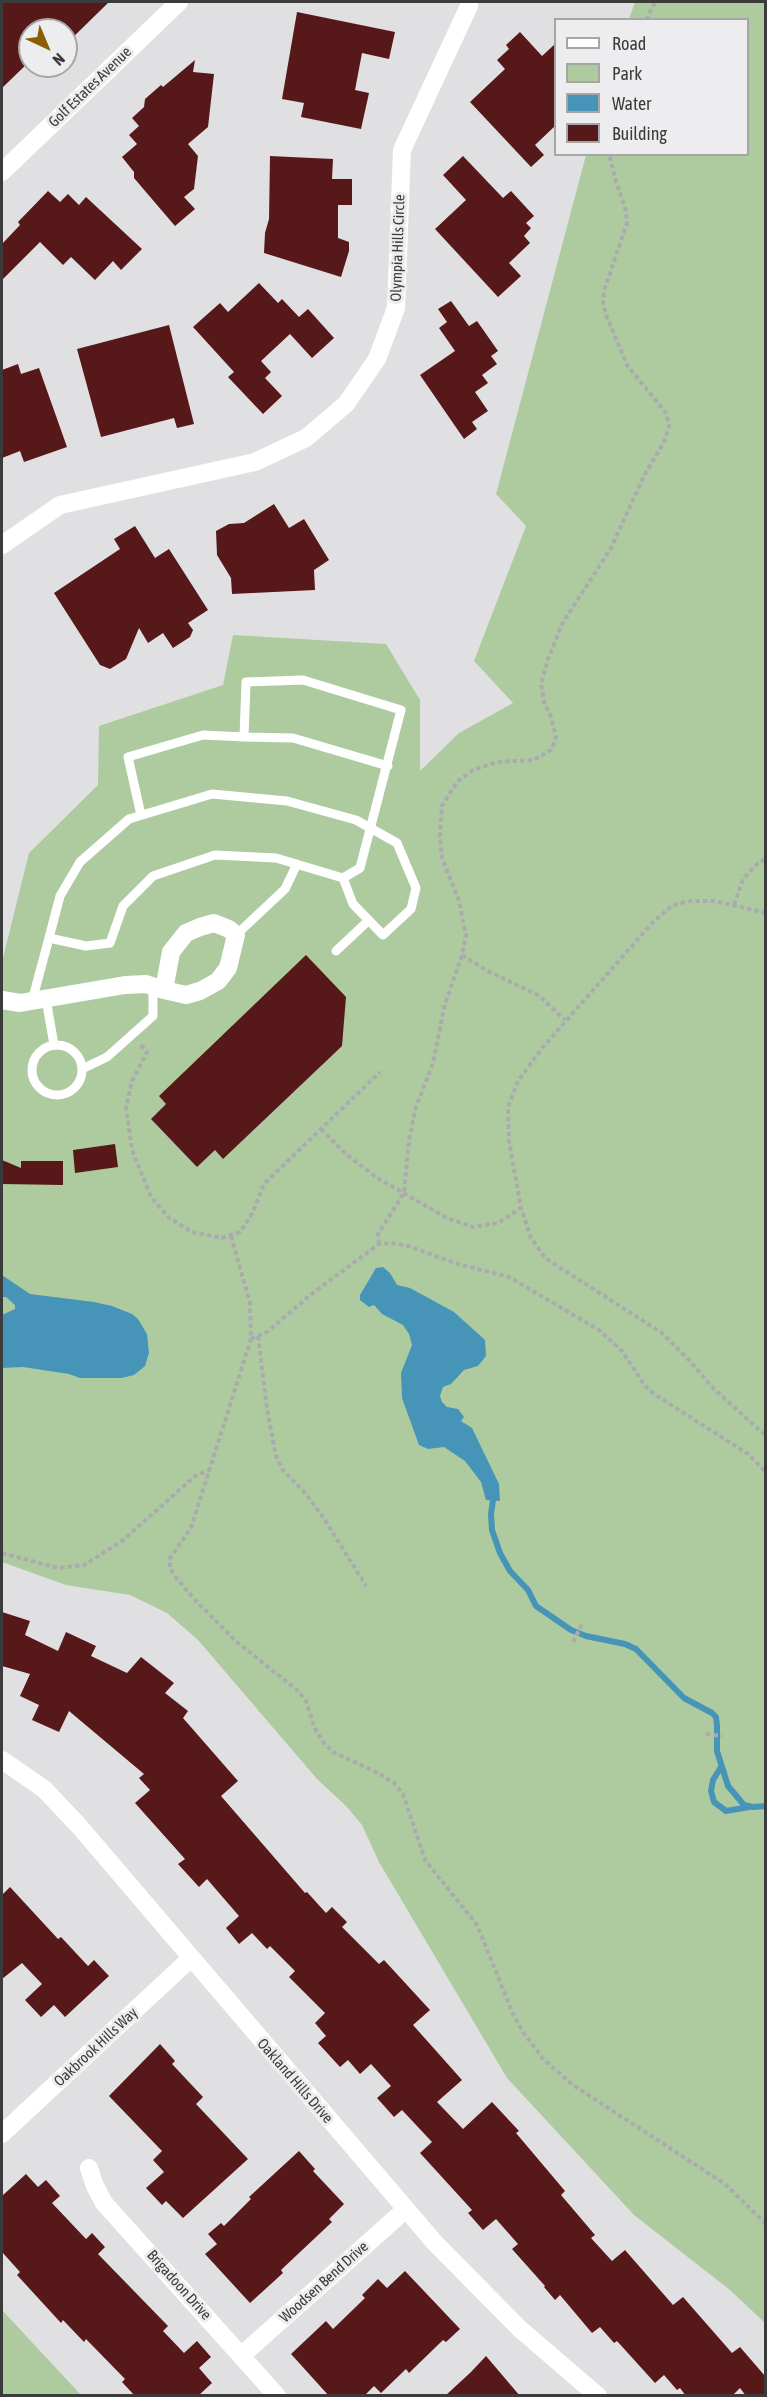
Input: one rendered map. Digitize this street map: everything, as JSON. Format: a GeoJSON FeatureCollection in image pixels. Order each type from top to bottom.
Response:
{"type":"FeatureCollection","features":[{"type":"Feature","properties":{"kind":"street","name":"Golf Estates Avenue"},"geometry":{"type":"LineString","coordinates":[[2,172],[179,2]]}},
{"type":"Feature","properties":{"kind":"street","name":"Olympia Hills Circle"},"geometry":{"type":"LineString","coordinates":[[2,545],[60,505],[255,462],[306,438],[346,404],[377,359],[396,308],[402,150],[469,2]]}},
{"type":"Feature","properties":{"kind":"street"},"geometry":{"type":"LineString","coordinates":[[2,1000],[20,1003],[125,985],[146,984],[158,988],[186,995],[200,991],[218,981],[228,968],[236,935],[229,929],[214,923],[186,933],[171,952],[158,988]]}},
{"type":"Feature","properties":{"kind":"street","name":"Oakland Hills Drive"},"geometry":{"type":"LineString","coordinates":[[2,1760],[44,1789],[79,1826],[190,1959],[463,2273],[504,2314],[598,2396]]}},
{"type":"Feature","properties":{"kind":"street","name":"Oakbrook Hills Way"},"geometry":{"type":"LineString","coordinates":[[2,2134],[190,1959]]}},
{"type":"Feature","properties":{"kind":"street","name":"Brigadoon Drive"},"geometry":{"type":"LineString","coordinates":[[89,2168],[104,2203],[278,2396]]}},
{"type":"Feature","properties":{"kind":"street","name":"Woodsen Bend Drive"},"geometry":{"type":"LineString","coordinates":[[242,2355],[406,2209]]}},
{"type":"Feature","properties":{"kind":"lane"},"geometry":{"type":"LineString","coordinates":[[49,938],[86,946],[110,943],[123,906],[153,876],[214,855],[276,858],[343,878],[360,868],[402,710],[303,680],[246,682],[244,737]]}},
{"type":"Feature","properties":{"kind":"lane"},"geometry":{"type":"LineString","coordinates":[[141,815],[128,757],[203,735],[293,738],[388,765]]}},
{"type":"Feature","properties":{"kind":"lane"},"geometry":{"type":"LineString","coordinates":[[54,1045],[39,1000],[49,938],[60,896],[80,862],[129,819],[212,794],[287,801],[356,820],[397,843],[416,888],[411,909],[383,935],[353,904],[343,878]]}},
{"type":"Feature","properties":{"kind":"lane"},"geometry":{"type":"LineString","coordinates":[[236,935],[285,889],[297,864]]}},
{"type":"Feature","properties":{"kind":"lane"},"geometry":{"type":"LineString","coordinates":[[336,951],[369,920]]}},
{"type":"Feature","properties":{"kind":"lane"},"geometry":{"type":"LineString","coordinates":[[82,1069],[107,1057],[153,1016],[158,988]]}},
{"type":"Feature","properties":{"kind":"lane"},"geometry":{"type":"LineString","coordinates":[[54,1045],[70,1049],[76,1054],[82,1069],[81,1077],[72,1090],[56,1095],[40,1089],[35,1083],[32,1067],[40,1052],[54,1045]]}},
{"type":"Feature","properties":{"kind":"path"},"geometry":{"type":"LineString","coordinates":[[647,18],[655,2]]}},
{"type":"Feature","properties":{"kind":"path"},"geometry":{"type":"LineString","coordinates":[[379,1244],[378,1234],[404,1193],[416,1107],[433,1063],[445,1004],[462,955],[466,935],[459,901],[442,858],[440,836],[442,806],[457,782],[473,770],[497,762],[534,760],[551,750],[556,737],[544,702],[541,684],[548,659],[562,624],[611,548],[645,474],[664,442],[669,426],[666,413],[627,365],[603,303],[604,291],[627,223],[626,211],[610,156]]}},
{"type":"Feature","properties":{"kind":"path"},"geometry":{"type":"LineString","coordinates":[[734,905],[743,879],[765,859]]}},
{"type":"Feature","properties":{"kind":"path"},"geometry":{"type":"LineString","coordinates":[[765,913],[715,901],[690,901],[673,905],[653,922],[565,1020],[518,1081],[508,1107],[510,1141],[520,1208],[531,1238],[545,1258],[662,1333],[690,1361],[712,1388],[765,1436]]}},
{"type":"Feature","properties":{"kind":"path"},"geometry":{"type":"LineString","coordinates":[[462,955],[486,970],[538,995],[565,1020]]}},
{"type":"Feature","properties":{"kind":"path"},"geometry":{"type":"LineString","coordinates":[[131,1035],[147,1052],[132,1081],[126,1108],[132,1150],[151,1197],[169,1218],[192,1232],[222,1238],[240,1232],[252,1214],[264,1184],[380,1072]]}},
{"type":"Feature","properties":{"kind":"path"},"geometry":{"type":"LineString","coordinates":[[321,1129],[347,1155],[376,1177],[447,1218],[473,1227],[498,1223],[520,1208]]}},
{"type":"Feature","properties":{"kind":"path"},"geometry":{"type":"LineString","coordinates":[[231,1236],[250,1303],[251,1339],[191,1528],[170,1558],[170,1568],[195,1600],[237,1642],[297,1690],[306,1701],[315,1729],[333,1752],[374,1771],[394,1783],[403,1794],[425,1860],[477,1925],[513,2014],[544,2060],[573,2085],[725,2184],[765,2224]]}},
{"type":"Feature","properties":{"kind":"path"},"geometry":{"type":"LineString","coordinates":[[251,1339],[267,1332],[314,1292],[379,1244],[391,1243],[408,1246],[458,1264],[509,1277],[599,1330],[622,1351],[645,1386],[654,1394],[748,1454],[765,1472]]}},
{"type":"Feature","properties":{"kind":"path"},"geometry":{"type":"LineString","coordinates":[[258,1336],[267,1409],[276,1456],[282,1468],[323,1517],[366,1586]]}},
{"type":"Feature","properties":{"kind":"path"},"geometry":{"type":"LineString","coordinates":[[2,1553],[58,1568],[84,1565],[122,1541],[195,1476],[210,1470]]}},
{"type":"Feature","properties":{"kind":"path"},"geometry":{"type":"LineString","coordinates":[[573,1642],[582,1624]]}},
{"type":"Feature","properties":{"kind":"path"},"geometry":{"type":"LineString","coordinates":[[706,1734],[722,1736]]}},
{"type":"Feature","properties":{"kind":"green space"},"geometry":{"type":"Polygon","coordinates":[[[635,2],[765,2],[765,2323],[730,2290],[634,2215],[507,2078],[379,1862],[362,1825],[347,1807],[317,1779],[198,1640],[167,1613],[130,1595],[66,1585],[2,1562],[2,962],[29,853],[98,785],[99,726],[223,685],[233,635],[386,644],[420,700],[420,771],[459,733],[513,703],[474,661],[526,526],[496,494],[586,156],[749,156],[749,18],[629,18],[635,2]]]}},
{"type":"Feature","properties":{"kind":"green space"},"geometry":{"type":"Polygon","coordinates":[[[2,2310],[81,2395],[2,2395],[2,2310]]]}},
{"type":"Feature","properties":{"kind":"water"},"geometry":{"type":"Polygon","coordinates":[[[383,1267],[390,1273],[397,1285],[410,1288],[454,1312],[485,1340],[486,1356],[478,1366],[464,1370],[451,1384],[443,1387],[440,1396],[447,1407],[458,1409],[464,1417],[461,1421],[472,1428],[499,1484],[500,1501],[486,1500],[481,1482],[465,1461],[444,1447],[428,1449],[419,1445],[402,1398],[401,1373],[412,1345],[409,1334],[403,1325],[382,1314],[374,1305],[369,1307],[360,1300],[360,1295],[376,1268],[383,1267]]]}},
{"type":"Feature","properties":{"kind":"water"},"geometry":{"type":"Polygon","coordinates":[[[2,1275],[30,1294],[94,1302],[132,1314],[147,1334],[149,1353],[145,1366],[134,1375],[122,1378],[80,1378],[69,1374],[23,1367],[2,1368],[2,1315],[15,1309],[15,1305],[6,1297],[2,1297],[2,1275]]]}},
{"type":"Feature","properties":{"kind":"building"},"geometry":{"type":"Polygon","coordinates":[[[2,2],[109,2],[78,32],[78,18],[18,18],[18,73],[2,88],[2,2]]]}},
{"type":"Feature","properties":{"kind":"building"},"geometry":{"type":"Polygon","coordinates":[[[297,12],[395,32],[389,59],[362,53],[355,90],[369,93],[361,129],[301,117],[304,103],[282,99],[297,12]]]}},
{"type":"Feature","properties":{"kind":"building"},"geometry":{"type":"Polygon","coordinates":[[[520,32],[542,56],[554,45],[554,127],[535,145],[544,155],[531,167],[470,102],[505,69],[497,60],[509,49],[506,45],[520,32]]]}},
{"type":"Feature","properties":{"kind":"building"},"geometry":{"type":"Polygon","coordinates":[[[195,60],[193,72],[214,74],[208,127],[188,144],[198,156],[194,189],[184,197],[195,209],[175,226],[134,178],[134,172],[122,157],[137,144],[129,135],[139,126],[132,118],[144,107],[145,99],[195,60]]]}},
{"type":"Feature","properties":{"kind":"building"},"geometry":{"type":"Polygon","coordinates":[[[270,156],[333,159],[332,179],[352,179],[352,205],[338,205],[338,238],[349,242],[349,251],[341,277],[264,253],[265,233],[269,219],[270,156]]]}},
{"type":"Feature","properties":{"kind":"building"},"geometry":{"type":"Polygon","coordinates":[[[463,156],[503,198],[511,191],[534,216],[526,223],[531,228],[524,236],[530,243],[509,263],[521,276],[498,297],[435,229],[466,200],[443,175],[463,156]]]}},
{"type":"Feature","properties":{"kind":"building"},"geometry":{"type":"Polygon","coordinates":[[[48,191],[60,202],[68,194],[79,205],[86,197],[142,249],[121,270],[113,261],[95,280],[71,257],[63,265],[40,242],[2,280],[2,244],[20,225],[18,222],[48,191]]]}},
{"type":"Feature","properties":{"kind":"building"},"geometry":{"type":"Polygon","coordinates":[[[259,283],[278,303],[282,299],[299,317],[308,309],[334,338],[312,358],[290,334],[261,361],[271,372],[265,378],[282,396],[263,414],[228,377],[234,372],[193,327],[220,303],[228,312],[259,283]]]}},
{"type":"Feature","properties":{"kind":"building"},"geometry":{"type":"Polygon","coordinates":[[[451,301],[469,326],[477,321],[498,351],[491,356],[497,364],[482,375],[488,383],[475,392],[488,411],[472,422],[477,429],[464,439],[420,375],[455,351],[439,328],[447,322],[438,309],[451,301]]]}},
{"type":"Feature","properties":{"kind":"building"},"geometry":{"type":"Polygon","coordinates":[[[169,325],[194,424],[177,428],[174,418],[101,437],[77,349],[169,325]]]}},
{"type":"Feature","properties":{"kind":"building"},"geometry":{"type":"Polygon","coordinates":[[[18,364],[21,374],[39,368],[67,447],[24,462],[20,451],[2,458],[2,370],[18,364]]]}},
{"type":"Feature","properties":{"kind":"building"},"geometry":{"type":"Polygon","coordinates":[[[274,504],[289,528],[304,519],[329,560],[314,570],[315,590],[232,594],[231,578],[217,555],[216,531],[229,524],[244,523],[274,504]]]}},
{"type":"Feature","properties":{"kind":"building"},"geometry":{"type":"Polygon","coordinates":[[[135,526],[155,558],[169,549],[208,610],[188,623],[193,630],[190,637],[173,648],[163,633],[148,643],[139,628],[126,659],[110,669],[100,665],[54,593],[120,549],[114,539],[135,526]]]}},
{"type":"Feature","properties":{"kind":"building"},"geometry":{"type":"Polygon","coordinates":[[[306,955],[346,997],[342,1046],[223,1159],[215,1150],[197,1167],[151,1119],[166,1104],[159,1096],[306,955]]]}},
{"type":"Feature","properties":{"kind":"building"},"geometry":{"type":"Polygon","coordinates":[[[115,1144],[118,1167],[75,1173],[73,1150],[115,1144]]]}},
{"type":"Feature","properties":{"kind":"building"},"geometry":{"type":"Polygon","coordinates":[[[2,1160],[21,1168],[21,1161],[63,1161],[63,1185],[2,1184],[2,1160]]]}},
{"type":"Feature","properties":{"kind":"building"},"geometry":{"type":"Polygon","coordinates":[[[2,1612],[30,1621],[25,1635],[58,1651],[66,1632],[96,1646],[91,1656],[127,1673],[141,1657],[174,1683],[165,1693],[188,1711],[183,1718],[238,1781],[221,1796],[305,1893],[307,1892],[326,1913],[332,1907],[347,1922],[342,1927],[379,1964],[384,1960],[430,2010],[413,2025],[462,2080],[437,2102],[463,2129],[492,2102],[519,2131],[516,2133],[565,2191],[561,2195],[595,2235],[591,2238],[612,2261],[625,2250],[673,2305],[683,2297],[732,2353],[740,2347],[765,2376],[765,2396],[746,2396],[740,2388],[732,2396],[686,2396],[680,2388],[677,2390],[664,2375],[655,2383],[617,2341],[614,2343],[600,2327],[592,2333],[560,2295],[555,2300],[512,2249],[518,2244],[496,2219],[483,2230],[468,2213],[472,2210],[420,2153],[432,2142],[402,2110],[394,2117],[377,2098],[391,2086],[371,2064],[360,2074],[348,2060],[340,2067],[318,2043],[326,2036],[315,2023],[325,2013],[289,1977],[295,1971],[270,1946],[267,1949],[252,1933],[239,1944],[226,1928],[239,1916],[207,1879],[199,1887],[178,1864],[185,1859],[135,1803],[150,1790],[139,1778],[144,1774],[69,1711],[59,1732],[32,1720],[39,1705],[20,1696],[30,1674],[2,1666],[2,1612]]]}},
{"type":"Feature","properties":{"kind":"building"},"geometry":{"type":"Polygon","coordinates":[[[10,1887],[58,1939],[61,1937],[88,1966],[94,1960],[109,1976],[65,2017],[54,2005],[41,2017],[25,2000],[42,1984],[22,1963],[2,1979],[2,1895],[10,1887]]]}},
{"type":"Feature","properties":{"kind":"building"},"geometry":{"type":"Polygon","coordinates":[[[160,2044],[175,2061],[172,2064],[203,2097],[196,2104],[248,2159],[183,2218],[166,2201],[162,2205],[146,2188],[164,2172],[153,2160],[162,2151],[109,2096],[160,2044]]]}},
{"type":"Feature","properties":{"kind":"building"},"geometry":{"type":"Polygon","coordinates":[[[299,2151],[315,2169],[313,2171],[344,2204],[329,2219],[332,2222],[281,2270],[283,2273],[250,2303],[205,2254],[217,2244],[208,2234],[221,2223],[224,2226],[251,2199],[249,2197],[299,2151]]]}},
{"type":"Feature","properties":{"kind":"building"},"geometry":{"type":"Polygon","coordinates":[[[26,2174],[38,2187],[46,2180],[60,2196],[52,2203],[86,2239],[92,2233],[105,2247],[98,2254],[168,2326],[163,2331],[184,2353],[197,2341],[211,2357],[199,2368],[212,2383],[198,2396],[135,2396],[122,2382],[125,2379],[86,2339],[84,2342],[63,2320],[61,2323],[17,2275],[20,2272],[2,2252],[2,2196],[26,2174]]]}},
{"type":"Feature","properties":{"kind":"building"},"geometry":{"type":"Polygon","coordinates":[[[405,2271],[460,2329],[446,2342],[443,2340],[409,2373],[406,2369],[381,2393],[374,2386],[364,2396],[329,2396],[291,2354],[326,2321],[333,2329],[365,2298],[362,2295],[378,2279],[387,2288],[405,2271]]]}},
{"type":"Feature","properties":{"kind":"building"},"geometry":{"type":"Polygon","coordinates":[[[486,2356],[520,2396],[445,2396],[471,2372],[486,2356]]]}},
{"type":"Feature","properties":{"kind":"waterway"},"geometry":{"type":"LineString","coordinates":[[493,1500],[492,1530],[500,1553],[510,1571],[528,1590],[536,1606],[571,1630],[636,1649],[684,1698],[712,1713],[716,1717],[717,1751],[728,1786],[744,1805],[766,1806]]}},
{"type":"Feature","properties":{"kind":"waterway"},"geometry":{"type":"LineString","coordinates":[[721,1767],[713,1780],[711,1791],[714,1802],[726,1811],[749,1807]]}}]}
